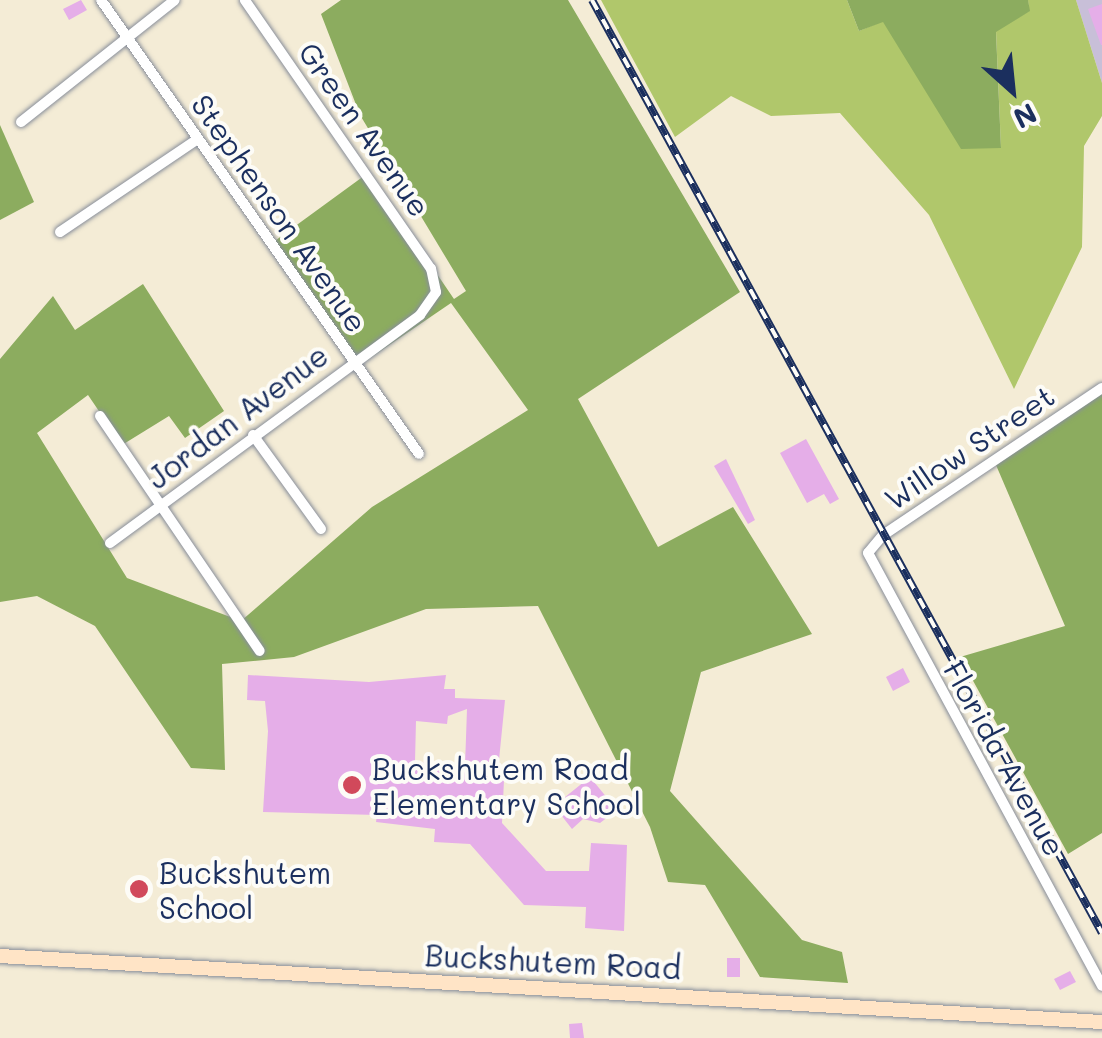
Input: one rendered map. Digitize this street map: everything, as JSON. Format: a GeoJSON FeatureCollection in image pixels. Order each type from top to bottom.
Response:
{"type":"FeatureCollection","features":[{"type":"Feature","properties":{"kind":"main road","name":"Buckshutem Road"},"geometry":{"type":"LineString","coordinates":[[0,956],[1102,1022]]}},
{"type":"Feature","properties":{"kind":"street","name":"Stephenson Avenue"},"geometry":{"type":"LineString","coordinates":[[101,0],[419,454]]}},
{"type":"Feature","properties":{"kind":"street"},"geometry":{"type":"LineString","coordinates":[[22,122],[41,102],[176,0]]}},
{"type":"Feature","properties":{"kind":"street","name":"Green Avenue"},"geometry":{"type":"LineString","coordinates":[[245,0],[430,268],[436,290]]}},
{"type":"Feature","properties":{"kind":"street"},"geometry":{"type":"LineString","coordinates":[[60,232],[198,138]]}},
{"type":"Feature","properties":{"kind":"street","name":"Jordan Avenue"},"geometry":{"type":"LineString","coordinates":[[110,543],[253,434],[420,315],[436,290]]}},
{"type":"Feature","properties":{"kind":"street","name":"Willow Street"},"geometry":{"type":"LineString","coordinates":[[868,552],[883,535],[1102,388]]}},
{"type":"Feature","properties":{"kind":"street"},"geometry":{"type":"LineString","coordinates":[[100,416],[260,651]]}},
{"type":"Feature","properties":{"kind":"street"},"geometry":{"type":"LineString","coordinates":[[253,434],[321,529]]}},
{"type":"Feature","properties":{"kind":"street","name":"Florida Avenue"},"geometry":{"type":"LineString","coordinates":[[868,552],[1102,986]]}},
{"type":"Feature","properties":{"kind":"shaded area"},"geometry":{"type":"Polygon","coordinates":[[[1076,0],[1102,0],[1102,83],[1076,0]]]}},
{"type":"Feature","properties":{"kind":"green space"},"geometry":{"type":"Polygon","coordinates":[[[341,0],[568,0],[740,292],[578,399],[658,547],[733,507],[812,634],[701,672],[670,791],[802,940],[842,952],[848,983],[760,977],[705,885],[668,882],[650,827],[538,606],[426,609],[294,657],[222,664],[225,770],[191,768],[95,626],[37,596],[0,602],[0,359],[53,296],[75,330],[143,284],[224,411],[185,438],[169,416],[122,445],[88,395],[37,433],[127,578],[241,621],[372,507],[528,410],[451,303],[357,367],[272,243],[368,173],[454,299],[466,291],[360,115],[321,14],[341,0]]]}},
{"type":"Feature","properties":{"kind":"green space"},"geometry":{"type":"Polygon","coordinates":[[[601,0],[847,0],[859,31],[883,21],[917,73],[1001,148],[996,31],[1029,11],[1028,0],[1076,0],[1102,83],[1102,116],[1084,146],[1082,247],[1014,389],[929,215],[840,113],[771,116],[731,96],[675,137],[601,0]]]}},
{"type":"Feature","properties":{"kind":"green space"},"geometry":{"type":"Polygon","coordinates":[[[847,0],[1028,0],[1030,11],[996,32],[1001,148],[961,149],[883,22],[859,31],[847,0]]]}},
{"type":"Feature","properties":{"kind":"green space"},"geometry":{"type":"Polygon","coordinates":[[[0,125],[34,202],[0,220],[0,125]]]}},
{"type":"Feature","properties":{"kind":"green space"},"geometry":{"type":"Polygon","coordinates":[[[1102,393],[1102,833],[1068,854],[960,657],[1065,626],[996,465],[1102,393]]]}},
{"type":"Feature","properties":{"kind":"building"},"geometry":{"type":"Polygon","coordinates":[[[81,0],[87,10],[69,20],[63,9],[81,0]]]}},
{"type":"Feature","properties":{"kind":"building"},"geometry":{"type":"Polygon","coordinates":[[[1102,4],[1102,45],[1101,45],[1088,9],[1102,4]]]}},
{"type":"Feature","properties":{"kind":"building"},"geometry":{"type":"Polygon","coordinates":[[[806,439],[839,499],[830,504],[824,494],[807,503],[780,453],[806,439]]]}},
{"type":"Feature","properties":{"kind":"building"},"geometry":{"type":"Polygon","coordinates":[[[726,459],[755,520],[748,524],[714,466],[726,459]]]}},
{"type":"Feature","properties":{"kind":"building"},"geometry":{"type":"Polygon","coordinates":[[[903,668],[910,682],[893,691],[886,677],[903,668]]]}},
{"type":"Feature","properties":{"kind":"building"},"geometry":{"type":"Polygon","coordinates":[[[248,675],[369,682],[446,675],[444,689],[455,689],[455,698],[505,700],[497,780],[504,780],[502,823],[546,871],[589,871],[591,843],[627,845],[624,931],[585,928],[586,907],[524,905],[470,844],[434,842],[435,829],[376,822],[377,815],[263,812],[268,731],[265,701],[247,700],[248,675]],[[467,709],[448,716],[447,724],[416,721],[415,762],[465,766],[467,709]]]}},
{"type":"Feature","properties":{"kind":"building"},"geometry":{"type":"Polygon","coordinates":[[[590,777],[617,810],[600,823],[583,819],[572,829],[554,806],[590,777]]]}},
{"type":"Feature","properties":{"kind":"building"},"geometry":{"type":"Polygon","coordinates":[[[727,958],[740,958],[740,977],[727,977],[727,958]]]}},
{"type":"Feature","properties":{"kind":"building"},"geometry":{"type":"Polygon","coordinates":[[[1070,971],[1076,982],[1060,990],[1054,979],[1070,971]]]}},
{"type":"Feature","properties":{"kind":"building"},"geometry":{"type":"Polygon","coordinates":[[[582,1023],[584,1038],[570,1038],[569,1024],[582,1023]]]}},
{"type":"Feature","properties":{"kind":"railway"},"geometry":{"type":"LineString","coordinates":[[592,0],[1102,933]]}},
{"type":"Feature","properties":{"kind":"place","name":"Buckshutem Road Elementary School"},"geometry":{"type":"Point","coordinates":[352,785]}},
{"type":"Feature","properties":{"kind":"place","name":"Buckshutem School"},"geometry":{"type":"Point","coordinates":[139,889]}}]}
